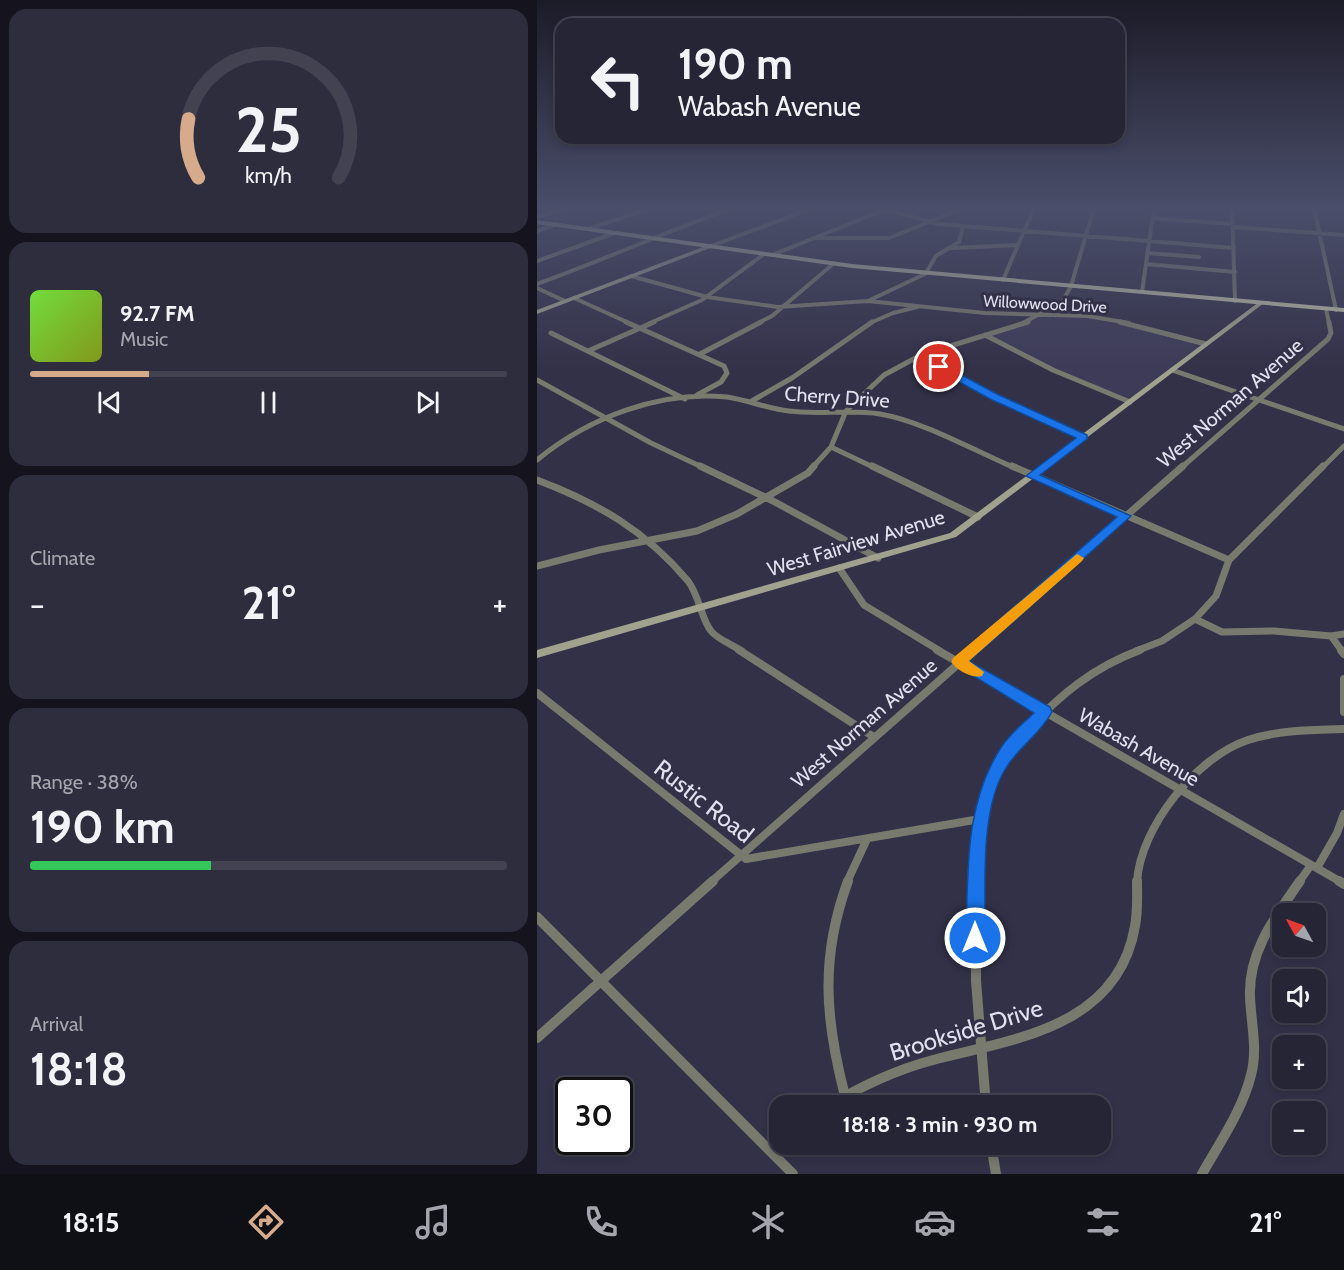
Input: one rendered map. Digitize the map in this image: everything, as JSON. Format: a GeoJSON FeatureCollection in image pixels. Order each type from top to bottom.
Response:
{"type":"FeatureCollection","features":[{"type":"Feature","properties":{"kind":"main road"},"geometry":{"type":"LineString","coordinates":[[825,263],[1340,310]]}},
{"type":"Feature","properties":{"kind":"street"},"geometry":{"type":"LineString","coordinates":[[537,286],[597,263]]}},
{"type":"Feature","properties":{"kind":"street"},"geometry":{"type":"LineString","coordinates":[[537,312],[666,263]]}},
{"type":"Feature","properties":{"kind":"street"},"geometry":{"type":"LineString","coordinates":[[588,351],[707,297],[752,263]]}},
{"type":"Feature","properties":{"kind":"street"},"geometry":{"type":"LineString","coordinates":[[868,301],[926,273],[932,263]]}},
{"type":"Feature","properties":{"kind":"street"},"geometry":{"type":"LineString","coordinates":[[1003,280],[1010,263]]}},
{"type":"Feature","properties":{"kind":"street"},"geometry":{"type":"LineString","coordinates":[[537,566],[716,524],[766,497],[807,473],[831,447],[846,411],[876,382],[921,355],[1014,326],[1044,313],[1063,301],[1071,286],[1078,263]]}},
{"type":"Feature","properties":{"kind":"street"},"geometry":{"type":"LineString","coordinates":[[1235,263],[1235,301]]}},
{"type":"Feature","properties":{"kind":"street"},"geometry":{"type":"LineString","coordinates":[[1327,263],[1340,310]]}},
{"type":"Feature","properties":{"kind":"street"},"geometry":{"type":"LineString","coordinates":[[700,354],[750,330],[785,307],[833,264]]}},
{"type":"Feature","properties":{"kind":"street"},"geometry":{"type":"LineString","coordinates":[[1142,292],[1146,264],[1235,272]]}},
{"type":"Feature","properties":{"kind":"street","name":"Willowwood Drive"},"geometry":{"type":"LineString","coordinates":[[631,276],[707,297],[785,307],[868,301],[1002,314],[1044,313],[1125,321],[1206,344]]}},
{"type":"Feature","properties":{"kind":"street"},"geometry":{"type":"LineString","coordinates":[[537,286],[564,302]]}},
{"type":"Feature","properties":{"kind":"street"},"geometry":{"type":"LineString","coordinates":[[574,298],[722,364],[727,373],[721,382],[692,398]]}},
{"type":"Feature","properties":{"kind":"street"},"geometry":{"type":"LineString","coordinates":[[893,303],[901,310]]}},
{"type":"Feature","properties":{"kind":"street","name":"West Fairview Avenue"},"geometry":{"type":"LineString","coordinates":[[537,654],[948,537],[978,517],[1261,303]]}},
{"type":"Feature","properties":{"kind":"street"},"geometry":{"type":"LineString","coordinates":[[750,402],[785,383],[853,334],[901,310],[926,306]]}},
{"type":"Feature","properties":{"kind":"street","name":"West Norman Avenue"},"geometry":{"type":"LineString","coordinates":[[537,1038],[600,979],[874,736],[1330,336],[1326,309]]}},
{"type":"Feature","properties":{"kind":"street"},"geometry":{"type":"LineString","coordinates":[[1002,314],[1013,320],[1014,326]]}},
{"type":"Feature","properties":{"kind":"street"},"geometry":{"type":"LineString","coordinates":[[551,333],[685,399]]}},
{"type":"Feature","properties":{"kind":"street"},"geometry":{"type":"LineString","coordinates":[[984,335],[1053,370],[1130,402]]}},
{"type":"Feature","properties":{"kind":"street"},"geometry":{"type":"LineString","coordinates":[[921,355],[993,397],[1083,437]]}},
{"type":"Feature","properties":{"kind":"street"},"geometry":{"type":"LineString","coordinates":[[1172,370],[1344,429]]}},
{"type":"Feature","properties":{"kind":"street"},"geometry":{"type":"LineString","coordinates":[[537,380],[683,460],[766,497],[878,558]]}},
{"type":"Feature","properties":{"kind":"street","name":"Cherry Drive"},"geometry":{"type":"LineString","coordinates":[[537,460],[558,442],[606,418],[654,404],[692,398],[726,397],[795,412],[877,412],[897,417],[1229,560]]}},
{"type":"Feature","properties":{"kind":"street"},"geometry":{"type":"LineString","coordinates":[[985,1095],[975,917],[980,819],[993,777],[1002,759],[1064,692],[1115,659],[1162,641],[1195,620],[1216,596],[1229,560],[1344,446]]}},
{"type":"Feature","properties":{"kind":"street"},"geometry":{"type":"LineString","coordinates":[[831,447],[978,517]]}},
{"type":"Feature","properties":{"kind":"street"},"geometry":{"type":"LineString","coordinates":[[537,480],[603,508],[650,541],[689,583],[711,631],[874,736]]}},
{"type":"Feature","properties":{"kind":"street","name":"Wabash Avenue"},"geometry":{"type":"LineString","coordinates":[[839,568],[858,598],[868,609],[1344,884]]}},
{"type":"Feature","properties":{"kind":"street"},"geometry":{"type":"LineString","coordinates":[[1195,620],[1222,632],[1274,631],[1331,636],[1344,634]]}},
{"type":"Feature","properties":{"kind":"street"},"geometry":{"type":"LineString","coordinates":[[1331,636],[1344,654]]}},
{"type":"Feature","properties":{"kind":"street"},"geometry":{"type":"LineString","coordinates":[[1344,679],[1344,712]]}},
{"type":"Feature","properties":{"kind":"street","name":"Rustic Road"},"geometry":{"type":"LineString","coordinates":[[537,693],[740,855],[754,860],[980,819]]}},
{"type":"Feature","properties":{"kind":"street","name":"Brookside Drive"},"geometry":{"type":"LineString","coordinates":[[845,1095],[910,1067],[1024,1038],[1059,1024],[1086,1007],[1113,978],[1129,950],[1135,929],[1137,880],[1144,846],[1155,823],[1181,790],[1208,761],[1234,745],[1254,738],[1293,730],[1344,729]]}},
{"type":"Feature","properties":{"kind":"street"},"geometry":{"type":"LineString","coordinates":[[1202,1174],[1239,1106],[1251,1074],[1255,1047],[1249,990],[1254,960],[1264,939],[1333,842],[1344,814]]}},
{"type":"Feature","properties":{"kind":"street"},"geometry":{"type":"LineString","coordinates":[[845,1095],[833,1055],[828,1025],[827,968],[835,913],[845,883],[867,839]]}},
{"type":"Feature","properties":{"kind":"street"},"geometry":{"type":"LineString","coordinates":[[537,917],[793,1174]]}},
{"type":"Feature","properties":{"kind":"street"},"geometry":{"type":"LineString","coordinates":[[993,1155],[996,1174]]}},
{"type":"Feature","properties":{"kind":"shaded area"},"geometry":{"type":"Polygon","coordinates":[[[1044,313],[1100,317],[1206,344],[1130,402],[1080,382],[985,335],[1044,313]]]}},
{"type":"Feature","properties":{"kind":"slow traffic"},"geometry":{"type":"LineString","coordinates":[[977,672],[958,662],[1077,558]]}},
{"type":"Feature","properties":{"kind":"route"},"geometry":{"type":"LineString","coordinates":[[939,367],[993,397],[1083,437],[1032,476],[1125,516],[958,662],[1044,712],[1009,749],[986,794],[980,819],[975,938]]}}]}
